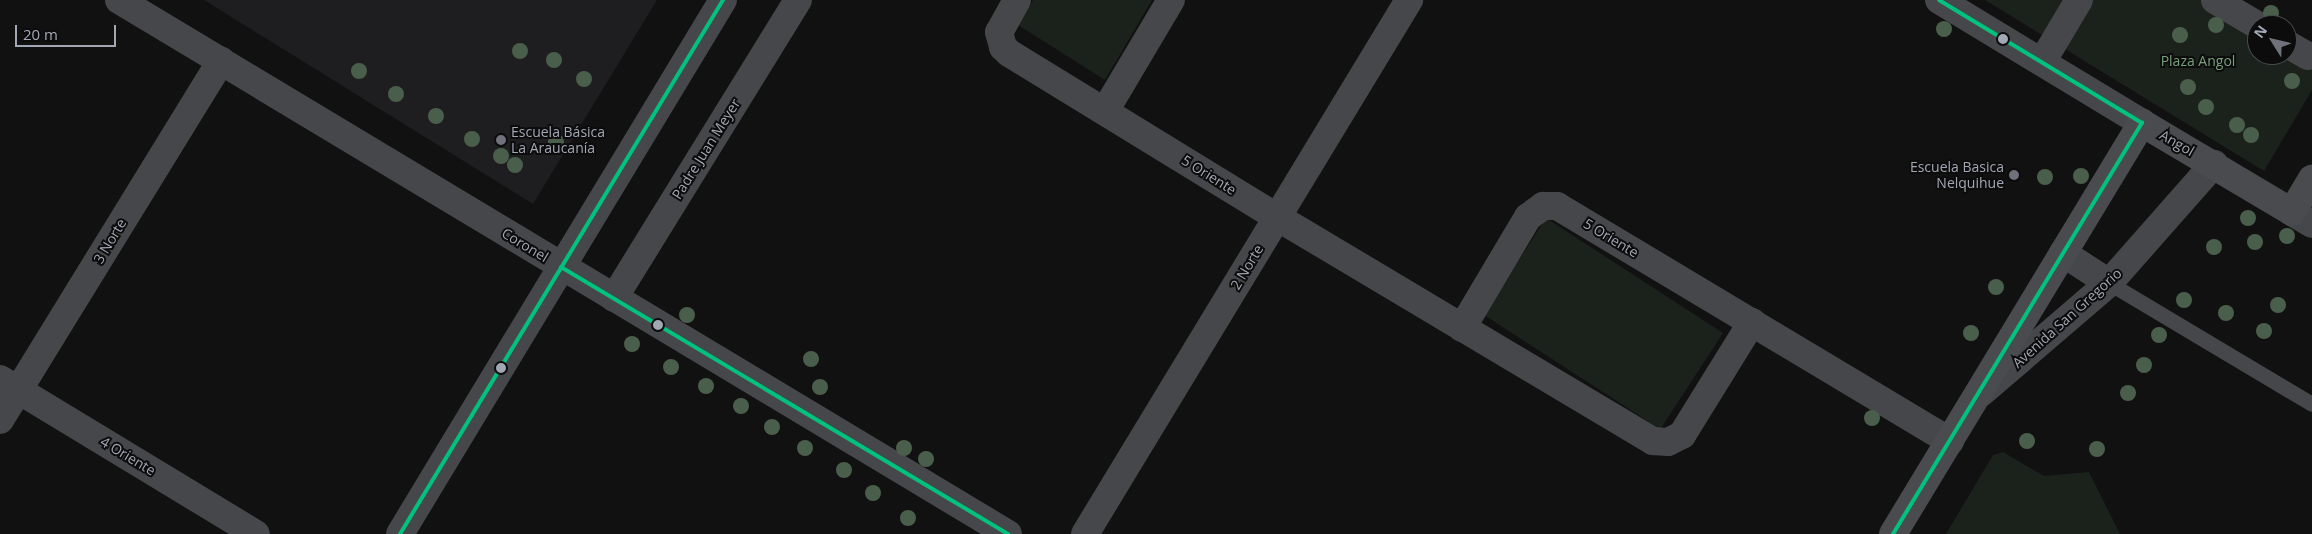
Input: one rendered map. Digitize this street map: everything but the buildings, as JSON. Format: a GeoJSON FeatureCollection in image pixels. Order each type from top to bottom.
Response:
{"type":"FeatureCollection","features":[{"type":"Feature","properties":{"kind":"main road","name":"Angol"},"geometry":{"type":"LineString","coordinates":[[2142,122],[2302,218]]}},
{"type":"Feature","properties":{"kind":"main road","name":"Avenida San Gregorio"},"geometry":{"type":"LineString","coordinates":[[1893,534],[2142,122]]}},
{"type":"Feature","properties":{"kind":"main road"},"geometry":{"type":"LineString","coordinates":[[2302,218],[2312,179]]}},
{"type":"Feature","properties":{"kind":"street","name":"Coronel"},"geometry":{"type":"LineString","coordinates":[[120,0],[1002,532]]}},
{"type":"Feature","properties":{"kind":"street"},"geometry":{"type":"LineString","coordinates":[[400,534],[723,0]]}},
{"type":"Feature","properties":{"kind":"street","name":"Padre Juan Meyer"},"geometry":{"type":"LineString","coordinates":[[614,298],[798,0]]}},
{"type":"Feature","properties":{"kind":"street","name":"5 Oriente"},"geometry":{"type":"LineString","coordinates":[[1017,0],[999,32],[1003,47],[1277,217],[1646,438],[1660,443],[1682,435],[1752,322]]}},
{"type":"Feature","properties":{"kind":"street"},"geometry":{"type":"LineString","coordinates":[[1105,111],[1171,0]]}},
{"type":"Feature","properties":{"kind":"street","name":"2 Norte"},"geometry":{"type":"LineString","coordinates":[[1085,534],[1409,0]]}},
{"type":"Feature","properties":{"kind":"street","name":"Angol"},"geometry":{"type":"LineString","coordinates":[[1939,0],[2142,122]]}},
{"type":"Feature","properties":{"kind":"street"},"geometry":{"type":"LineString","coordinates":[[2042,62],[2079,0]]}},
{"type":"Feature","properties":{"kind":"street"},"geometry":{"type":"LineString","coordinates":[[2215,0],[2247,20]]}},
{"type":"Feature","properties":{"kind":"street","name":"3 Norte"},"geometry":{"type":"LineString","coordinates":[[0,420],[10,384],[221,61]]}},
{"type":"Feature","properties":{"kind":"street","name":"Avenida San Gregorio"},"geometry":{"type":"LineString","coordinates":[[1974,399],[2109,283],[2214,164]]}},
{"type":"Feature","properties":{"kind":"street","name":"5 Oriente"},"geometry":{"type":"LineString","coordinates":[[1462,328],[1528,218],[1534,210],[1550,205],[1564,210],[1950,441]]}},
{"type":"Feature","properties":{"kind":"street"},"geometry":{"type":"LineString","coordinates":[[2063,253],[2109,283]]}},
{"type":"Feature","properties":{"kind":"street","name":"4 Oriente"},"geometry":{"type":"LineString","coordinates":[[10,384],[256,534]]}},
{"type":"Feature","properties":{"kind":"lane"},"geometry":{"type":"LineString","coordinates":[[2109,283],[2312,404]]}},
{"type":"Feature","properties":{"kind":"shaded area","name":"Escuela Básica La Araucanía"},"geometry":{"type":"Polygon","coordinates":[[[204,0],[657,0],[533,204],[204,0]]]}},
{"type":"Feature","properties":{"kind":"green space"},"geometry":{"type":"Polygon","coordinates":[[[1033,0],[1152,0],[1105,80],[1018,25],[1033,0]]]}},
{"type":"Feature","properties":{"kind":"green space","name":"Plaza Angol"},"geometry":{"type":"Polygon","coordinates":[[[1985,0],[2239,0],[2264,15],[2247,15],[2247,65],[2297,65],[2297,35],[2312,44],[2312,90],[2264,171],[1985,0]]]}},
{"type":"Feature","properties":{"kind":"green space"},"geometry":{"type":"Polygon","coordinates":[[[1546,218],[1723,333],[1660,429],[1483,314],[1546,218]]]}},
{"type":"Feature","properties":{"kind":"green space"},"geometry":{"type":"Polygon","coordinates":[[[2003,452],[2044,476],[2089,472],[2120,534],[1946,534],[1993,455],[2003,452]]]}},
{"type":"Feature","properties":{"kind":"transit line"},"geometry":{"type":"LineString","coordinates":[[400,534],[723,0]]}},
{"type":"Feature","properties":{"kind":"transit line"},"geometry":{"type":"LineString","coordinates":[[1893,534],[2142,123],[1939,0]]}},
{"type":"Feature","properties":{"kind":"transit line"},"geometry":{"type":"LineString","coordinates":[[561,267],[1008,534]]}},
{"type":"Feature","properties":{"kind":"place","name":"Escuela Básica La Araucanía"},"geometry":{"type":"Point","coordinates":[501,140]}},
{"type":"Feature","properties":{"kind":"place","name":"Escuela Basica Nelquihue"},"geometry":{"type":"Point","coordinates":[2014,175]}}]}
